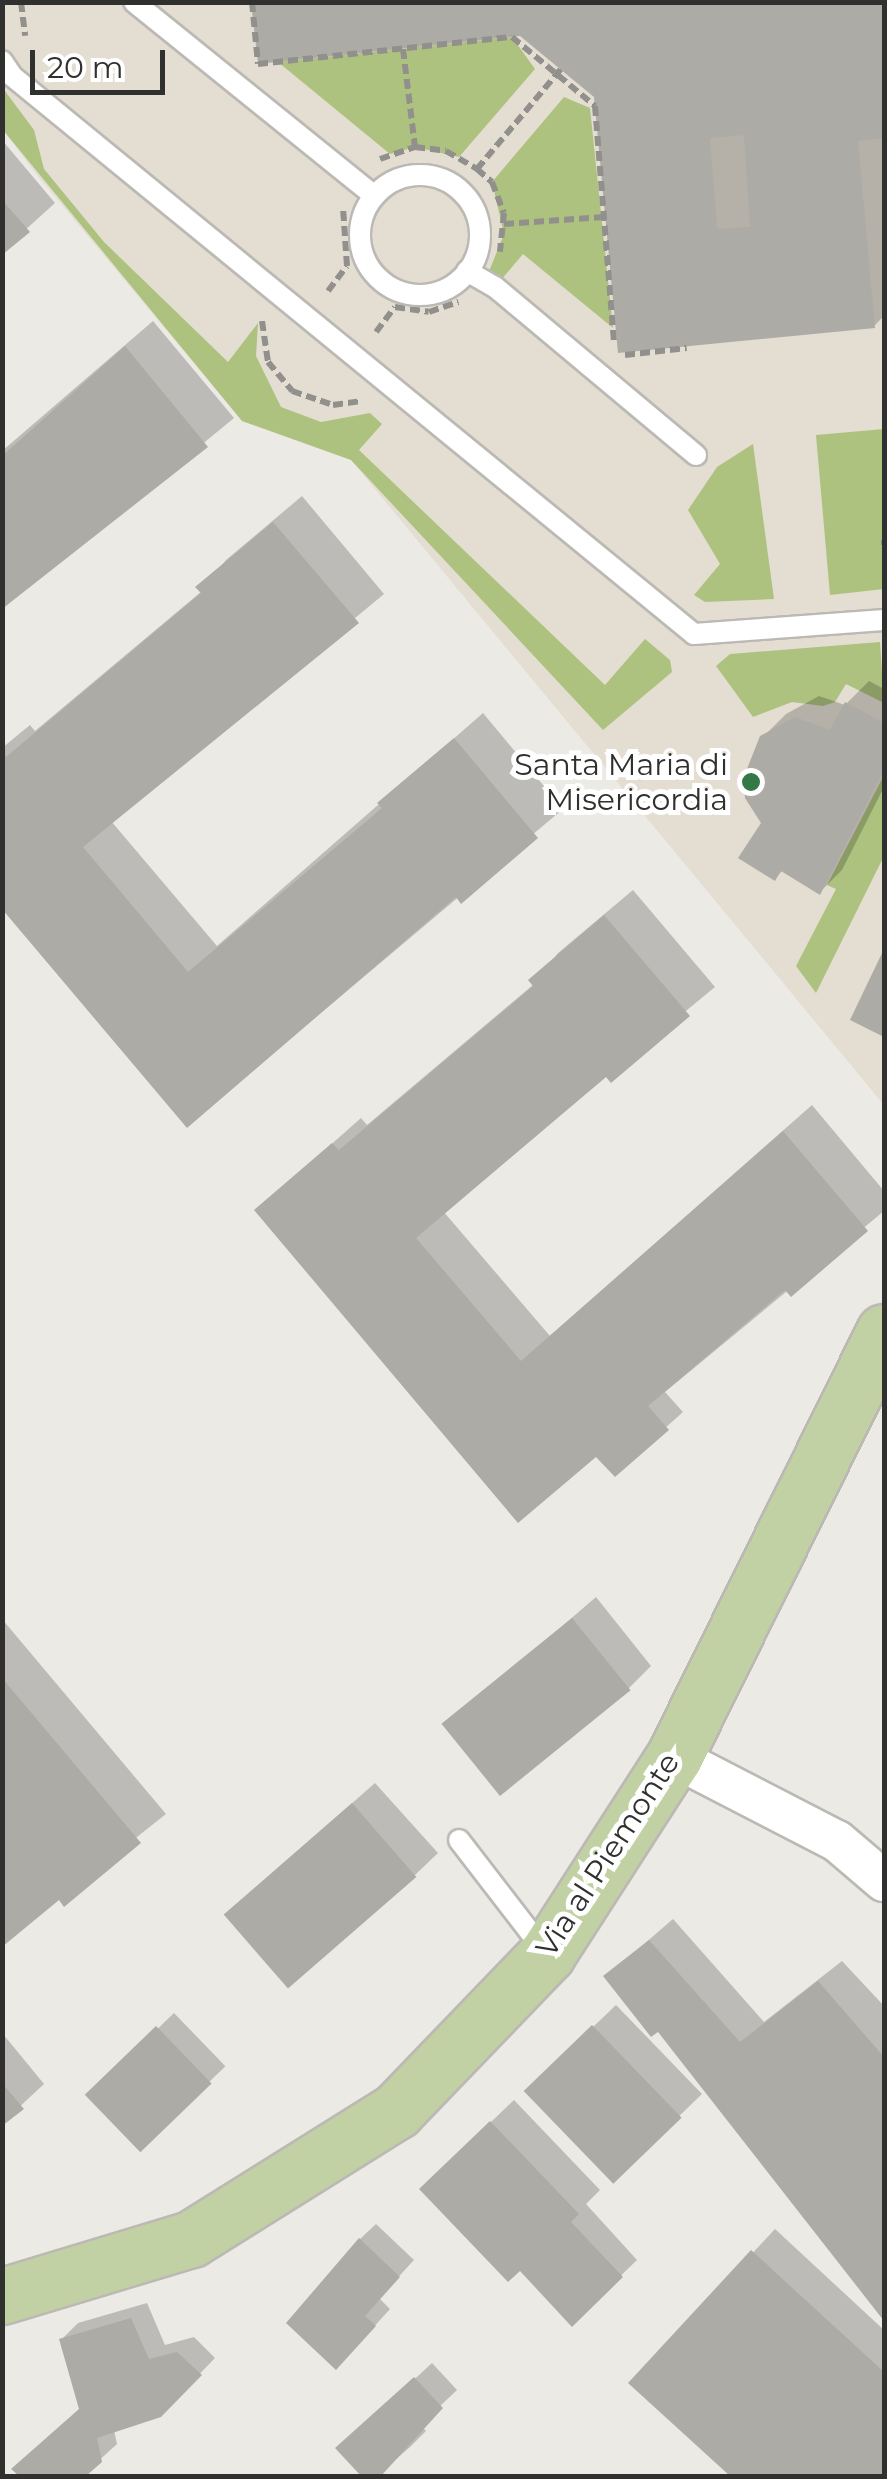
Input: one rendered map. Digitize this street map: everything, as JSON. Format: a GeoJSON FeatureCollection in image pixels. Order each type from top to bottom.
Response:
{"type":"FeatureCollection","features":[{"type":"Feature","properties":{"kind":"main road","name":"Via al Piemonte"},"geometry":{"type":"LineString","coordinates":[[2,2296],[191,2240],[396,2111],[547,1954],[674,1758],[877,1366]]}},
{"type":"Feature","properties":{"kind":"street"},"geometry":{"type":"LineString","coordinates":[[674,1758],[837,1841],[884,1881]]}},
{"type":"Feature","properties":{"kind":"lane"},"geometry":{"type":"LineString","coordinates":[[134,2],[359,179],[374,196]]}},
{"type":"Feature","properties":{"kind":"lane"},"geometry":{"type":"LineString","coordinates":[[2,60],[12,76],[694,634],[884,620]]}},
{"type":"Feature","properties":{"kind":"lane"},"geometry":{"type":"LineString","coordinates":[[406,176],[441,178],[470,200],[481,232],[476,275],[456,286],[419,297],[385,286],[366,263],[360,228],[374,196],[406,176]]}},
{"type":"Feature","properties":{"kind":"lane"},"geometry":{"type":"LineString","coordinates":[[476,275],[696,455]]}},
{"type":"Feature","properties":{"kind":"lane"},"geometry":{"type":"LineString","coordinates":[[459,1840],[547,1954]]}},
{"type":"Feature","properties":{"kind":"path"},"geometry":{"type":"LineString","coordinates":[[21,2],[29,44]]}},
{"type":"Feature","properties":{"kind":"path"},"geometry":{"type":"LineString","coordinates":[[252,2],[258,64],[512,37],[559,71],[595,106],[614,356],[687,348]]}},
{"type":"Feature","properties":{"kind":"path"},"geometry":{"type":"LineString","coordinates":[[402,48],[415,147]]}},
{"type":"Feature","properties":{"kind":"path"},"geometry":{"type":"LineString","coordinates":[[477,169],[559,71]]}},
{"type":"Feature","properties":{"kind":"path"},"geometry":{"type":"LineString","coordinates":[[321,289],[330,290],[346,273],[340,216],[359,179],[374,162],[415,147],[446,150],[477,169],[492,182],[504,224],[497,263],[476,275],[449,308],[429,312],[395,307],[375,332],[388,342]]}},
{"type":"Feature","properties":{"kind":"path"},"geometry":{"type":"LineString","coordinates":[[504,224],[604,217]]}},
{"type":"Feature","properties":{"kind":"shaded area","name":"Santa Maria di Misericordia"},"geometry":{"type":"Polygon","coordinates":[[[3,3],[884,3],[884,1105],[351,460],[242,421],[37,175],[3,130],[3,3]]]}},
{"type":"Feature","properties":{"kind":"green space"},"geometry":{"type":"Polygon","coordinates":[[[512,37],[535,69],[459,157],[415,147],[390,154],[278,62],[512,37]]]}},
{"type":"Feature","properties":{"kind":"green space"},"geometry":{"type":"Polygon","coordinates":[[[2,87],[34,130],[44,169],[104,242],[228,362],[258,323],[256,356],[281,407],[321,422],[370,413],[382,424],[359,450],[605,685],[645,639],[670,660],[672,672],[603,730],[351,460],[242,421],[3,130],[2,87]]]}},
{"type":"Feature","properties":{"kind":"green space"},"geometry":{"type":"Polygon","coordinates":[[[564,97],[590,108],[613,328],[523,254],[495,287],[486,279],[504,234],[492,182],[564,97]]]}},
{"type":"Feature","properties":{"kind":"green space"},"geometry":{"type":"Polygon","coordinates":[[[884,429],[884,589],[830,595],[816,435],[884,429]]]}},
{"type":"Feature","properties":{"kind":"green space"},"geometry":{"type":"Polygon","coordinates":[[[753,444],[774,599],[705,602],[694,595],[720,564],[688,510],[717,467],[753,444]]]}},
{"type":"Feature","properties":{"kind":"green space"},"geometry":{"type":"Polygon","coordinates":[[[880,642],[884,703],[846,684],[835,702],[823,706],[792,702],[753,717],[716,666],[730,654],[880,642]]]}},
{"type":"Feature","properties":{"kind":"green space"},"geometry":{"type":"Polygon","coordinates":[[[884,775],[884,856],[816,993],[796,966],[836,889],[827,885],[884,775]]]}},
{"type":"Feature","properties":{"kind":"building"},"geometry":{"type":"Polygon","coordinates":[[[251,2],[884,2],[884,138],[858,141],[875,328],[618,353],[594,97],[520,36],[258,64],[251,2]],[[744,135],[710,138],[717,229],[750,227],[744,135]]]}},
{"type":"Feature","properties":{"kind":"building"},"geometry":{"type":"Polygon","coordinates":[[[2,200],[30,232],[2,255],[2,200]]]}},
{"type":"Feature","properties":{"kind":"building"},"geometry":{"type":"Polygon","coordinates":[[[125,346],[208,447],[2,609],[2,456],[125,346]]]}},
{"type":"Feature","properties":{"kind":"building"},"geometry":{"type":"Polygon","coordinates":[[[273,522],[359,623],[83,847],[188,972],[382,808],[377,803],[454,738],[538,838],[461,904],[456,897],[187,1128],[2,909],[2,752],[6,757],[201,593],[195,587],[273,522]]]}},
{"type":"Feature","properties":{"kind":"building"},"geometry":{"type":"Polygon","coordinates":[[[845,702],[884,723],[884,770],[820,895],[781,871],[775,881],[738,858],[761,823],[745,798],[743,779],[760,736],[795,717],[830,730],[845,702]]]}},
{"type":"Feature","properties":{"kind":"building"},"geometry":{"type":"Polygon","coordinates":[[[604,915],[690,1016],[611,1083],[606,1077],[416,1238],[521,1361],[783,1131],[868,1231],[791,1297],[785,1290],[648,1406],[669,1430],[615,1477],[596,1457],[518,1523],[254,1210],[332,1143],[339,1150],[533,986],[528,980],[604,915]]]}},
{"type":"Feature","properties":{"kind":"building"},"geometry":{"type":"Polygon","coordinates":[[[884,949],[884,1037],[850,1020],[884,949]]]}},
{"type":"Feature","properties":{"kind":"building"},"geometry":{"type":"Polygon","coordinates":[[[572,1618],[631,1690],[500,1796],[441,1724],[572,1618]]]}},
{"type":"Feature","properties":{"kind":"building"},"geometry":{"type":"Polygon","coordinates":[[[2,1678],[141,1843],[64,1907],[59,1900],[2,1947],[2,1678]]]}},
{"type":"Feature","properties":{"kind":"building"},"geometry":{"type":"Polygon","coordinates":[[[352,1803],[416,1877],[288,1988],[224,1915],[352,1803]]]}},
{"type":"Feature","properties":{"kind":"building"},"geometry":{"type":"Polygon","coordinates":[[[649,1940],[740,2042],[818,1981],[884,2057],[884,2321],[658,2032],[651,2037],[603,1976],[649,1940]]]}},
{"type":"Feature","properties":{"kind":"building"},"geometry":{"type":"Polygon","coordinates":[[[592,2025],[682,2118],[613,2184],[524,2091],[592,2025]]]}},
{"type":"Feature","properties":{"kind":"building"},"geometry":{"type":"Polygon","coordinates":[[[156,2026],[212,2084],[140,2152],[85,2095],[156,2026]]]}},
{"type":"Feature","properties":{"kind":"building"},"geometry":{"type":"Polygon","coordinates":[[[2,2083],[24,2109],[2,2126],[2,2083]]]}},
{"type":"Feature","properties":{"kind":"building"},"geometry":{"type":"Polygon","coordinates":[[[490,2121],[579,2214],[571,2222],[623,2277],[572,2327],[520,2271],[508,2282],[419,2189],[490,2121]]]}},
{"type":"Feature","properties":{"kind":"building"},"geometry":{"type":"Polygon","coordinates":[[[359,2238],[400,2277],[365,2316],[376,2326],[336,2370],[286,2323],[359,2238]]]}},
{"type":"Feature","properties":{"kind":"building"},"geometry":{"type":"Polygon","coordinates":[[[751,2250],[884,2372],[884,2476],[730,2476],[628,2383],[751,2250]]]}},
{"type":"Feature","properties":{"kind":"building"},"geometry":{"type":"Polygon","coordinates":[[[131,2318],[149,2359],[177,2352],[202,2375],[161,2417],[97,2438],[102,2462],[86,2476],[19,2476],[11,2469],[79,2409],[59,2339],[131,2318]]]}},
{"type":"Feature","properties":{"kind":"building"},"geometry":{"type":"Polygon","coordinates":[[[414,2377],[443,2408],[381,2476],[361,2476],[335,2448],[414,2377]]]}},
{"type":"Feature","properties":{"kind":"place","name":"Santa Maria di Misericordia"},"geometry":{"type":"Point","coordinates":[751,782]}}]}
